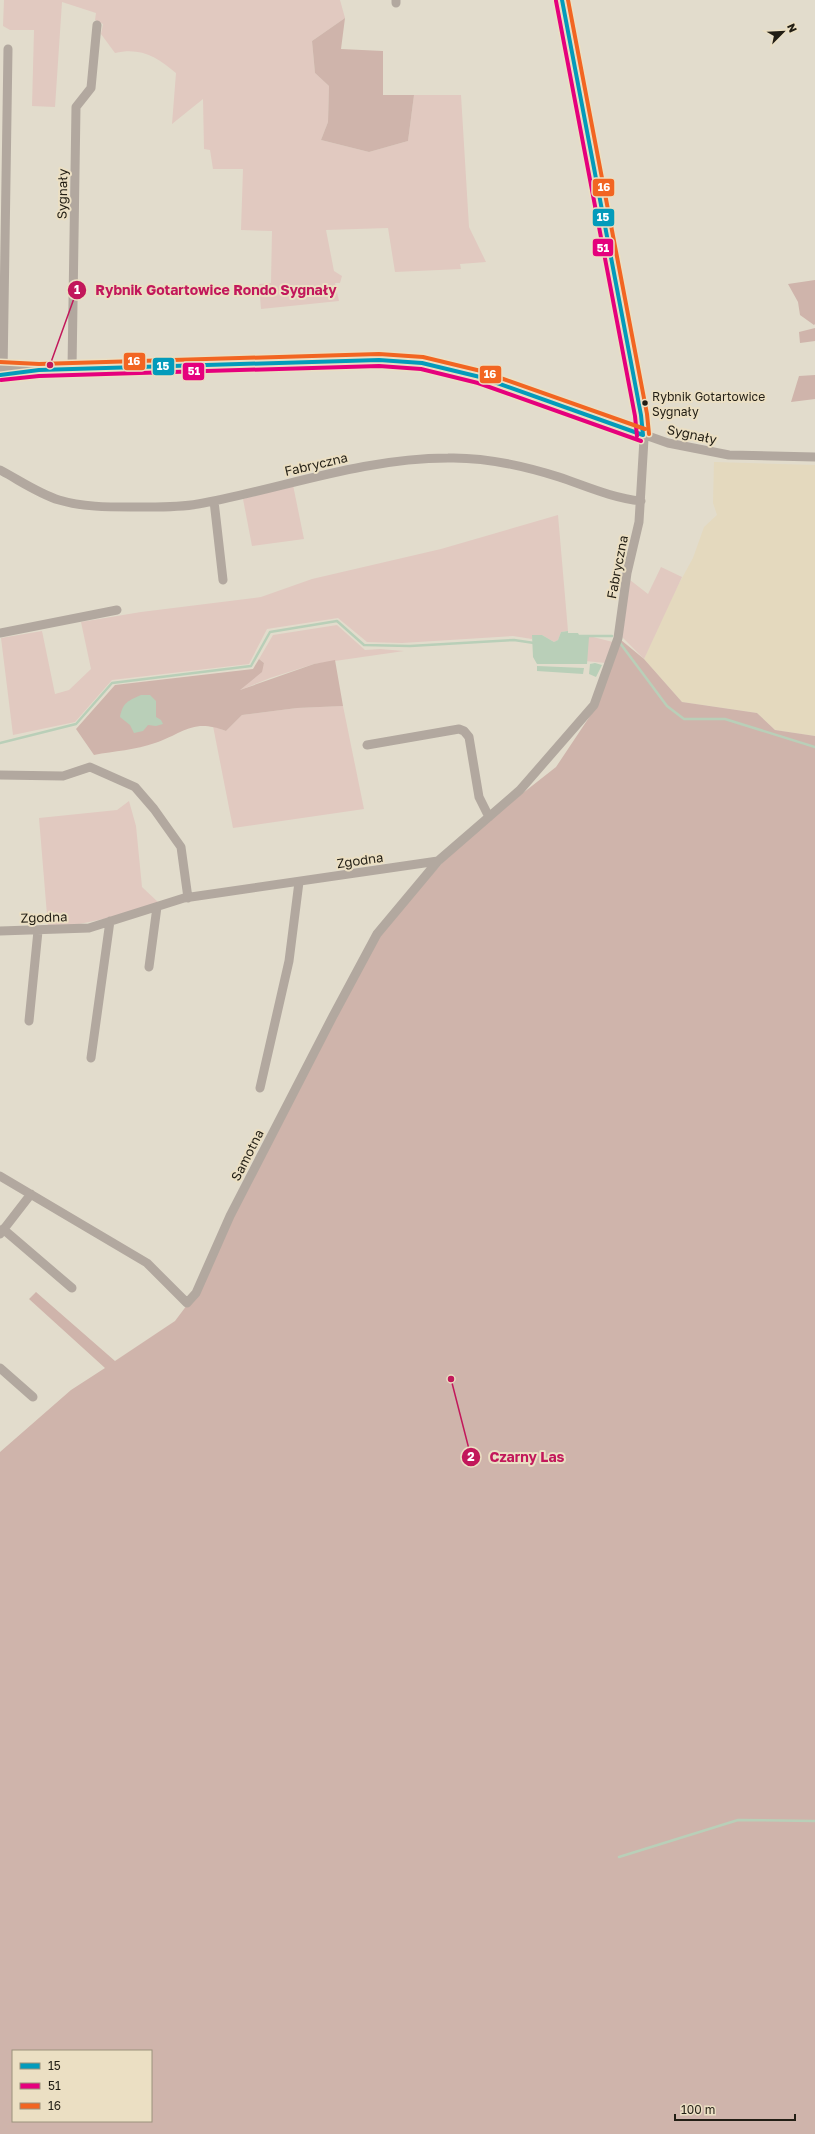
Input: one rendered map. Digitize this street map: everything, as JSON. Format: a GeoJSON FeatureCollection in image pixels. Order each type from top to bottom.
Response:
{"type":"FeatureCollection","features":[{"type":"Feature","properties":{"kind":"street","name":"Fabryczna"},"geometry":{"type":"LineString","coordinates":[[489,817],[520,790],[594,704],[618,638],[626,573],[639,522],[641,501],[643,435],[641,415],[562,0]]}},
{"type":"Feature","properties":{"kind":"street","name":"Sygnały"},"geometry":{"type":"LineString","coordinates":[[72,369],[76,107],[91,88],[97,25]]}},
{"type":"Feature","properties":{"kind":"street","name":"Sygnały"},"geometry":{"type":"LineString","coordinates":[[8,48],[1,372],[379,360],[422,363],[480,377],[668,443],[729,455],[815,457]]}},
{"type":"Feature","properties":{"kind":"street","name":"Fabryczna"},"geometry":{"type":"LineString","coordinates":[[0,470],[50,497],[76,504],[113,507],[181,506],[214,501],[370,466],[448,458],[473,459],[511,465],[557,476],[610,496],[641,501]]}},
{"type":"Feature","properties":{"kind":"street"},"geometry":{"type":"LineString","coordinates":[[214,501],[223,580]]}},
{"type":"Feature","properties":{"kind":"street"},"geometry":{"type":"LineString","coordinates":[[0,633],[116,610]]}},
{"type":"Feature","properties":{"kind":"street"},"geometry":{"type":"LineString","coordinates":[[367,746],[459,729],[464,731],[469,737],[479,797],[489,817],[438,861]]}},
{"type":"Feature","properties":{"kind":"street"},"geometry":{"type":"LineString","coordinates":[[0,775],[63,776],[90,768],[135,787],[154,809],[181,847],[188,898]]}},
{"type":"Feature","properties":{"kind":"street","name":"Zgodna"},"geometry":{"type":"LineString","coordinates":[[0,932],[89,928],[188,898],[438,861]]}},
{"type":"Feature","properties":{"kind":"street","name":"Samotna"},"geometry":{"type":"LineString","coordinates":[[0,1176],[147,1263],[187,1303],[196,1293],[230,1216],[332,1016],[377,934],[438,861]]}},
{"type":"Feature","properties":{"kind":"street"},"geometry":{"type":"LineString","coordinates":[[260,1088],[289,961],[299,882]]}},
{"type":"Feature","properties":{"kind":"street"},"geometry":{"type":"LineString","coordinates":[[149,966],[157,907]]}},
{"type":"Feature","properties":{"kind":"street"},"geometry":{"type":"LineString","coordinates":[[91,1058],[110,921]]}},
{"type":"Feature","properties":{"kind":"street"},"geometry":{"type":"LineString","coordinates":[[29,1021],[38,931]]}},
{"type":"Feature","properties":{"kind":"street"},"geometry":{"type":"LineString","coordinates":[[31,1194],[2,1232],[72,1288]]}},
{"type":"Feature","properties":{"kind":"street"},"geometry":{"type":"LineString","coordinates":[[0,1368],[33,1397]]}},
{"type":"Feature","properties":{"kind":"shaded area"},"geometry":{"type":"Polygon","coordinates":[[[4,0],[340,0],[345,18],[312,41],[315,73],[329,86],[328,122],[321,140],[369,152],[408,141],[414,95],[461,95],[469,227],[486,262],[460,264],[461,269],[395,272],[388,228],[326,230],[334,271],[342,276],[340,283],[335,283],[339,301],[261,309],[259,284],[271,283],[272,231],[241,230],[243,169],[213,169],[210,150],[204,149],[203,99],[172,124],[176,73],[162,62],[141,52],[124,51],[115,53],[101,34],[103,24],[95,20],[96,13],[62,2],[55,107],[32,106],[34,30],[10,30],[3,26],[4,0]]]}},
{"type":"Feature","properties":{"kind":"shaded area"},"geometry":{"type":"Polygon","coordinates":[[[345,18],[341,49],[383,51],[383,95],[414,95],[408,141],[369,152],[321,140],[328,122],[329,86],[315,73],[312,41],[345,18]]]}},
{"type":"Feature","properties":{"kind":"shaded area"},"geometry":{"type":"Polygon","coordinates":[[[815,280],[814,325],[800,315],[798,302],[788,284],[815,280]]]}},
{"type":"Feature","properties":{"kind":"shaded area"},"geometry":{"type":"Polygon","coordinates":[[[815,328],[815,341],[800,343],[799,332],[815,328]]]}},
{"type":"Feature","properties":{"kind":"shaded area"},"geometry":{"type":"Polygon","coordinates":[[[815,375],[815,399],[791,402],[799,376],[815,375]]]}},
{"type":"Feature","properties":{"kind":"shaded area"},"geometry":{"type":"Polygon","coordinates":[[[714,462],[815,465],[815,736],[775,730],[757,713],[682,702],[644,659],[665,609],[693,558],[704,527],[717,515],[713,503],[714,462]]]}},
{"type":"Feature","properties":{"kind":"shaded area"},"geometry":{"type":"Polygon","coordinates":[[[293,485],[304,539],[252,546],[243,499],[293,485]]]}},
{"type":"Feature","properties":{"kind":"shaded area"},"geometry":{"type":"Polygon","coordinates":[[[558,515],[568,631],[561,632],[558,640],[554,642],[542,635],[532,635],[532,639],[513,636],[402,643],[367,642],[338,618],[267,629],[249,664],[112,680],[75,722],[13,735],[1,638],[42,631],[55,694],[69,690],[91,669],[81,622],[141,612],[261,597],[312,579],[441,549],[558,515]]]}},
{"type":"Feature","properties":{"kind":"shaded area"},"geometry":{"type":"Polygon","coordinates":[[[661,567],[682,577],[644,659],[622,637],[630,580],[648,594],[661,567]]]}},
{"type":"Feature","properties":{"kind":"shaded area"},"geometry":{"type":"Polygon","coordinates":[[[337,625],[365,650],[380,649],[404,651],[314,664],[270,678],[238,691],[261,671],[264,663],[259,659],[273,635],[337,625]]]}},
{"type":"Feature","properties":{"kind":"shaded area"},"geometry":{"type":"Polygon","coordinates":[[[568,631],[568,633],[578,633],[580,637],[589,637],[587,664],[537,664],[533,657],[532,635],[542,635],[554,642],[558,640],[561,632],[568,631]]]}},
{"type":"Feature","properties":{"kind":"shaded area"},"geometry":{"type":"Polygon","coordinates":[[[589,636],[613,642],[606,663],[585,661],[586,639],[589,636]]]}},
{"type":"Feature","properties":{"kind":"shaded area"},"geometry":{"type":"Polygon","coordinates":[[[621,640],[644,659],[682,702],[757,713],[775,730],[815,736],[815,2134],[0,2134],[0,1452],[71,1390],[105,1368],[29,1299],[36,1292],[115,1361],[175,1321],[196,1293],[230,1216],[382,931],[443,862],[491,818],[556,767],[598,704],[621,640]]]}},
{"type":"Feature","properties":{"kind":"shaded area"},"geometry":{"type":"Polygon","coordinates":[[[259,659],[264,663],[262,672],[240,690],[314,664],[335,660],[343,706],[297,708],[242,715],[226,731],[215,727],[197,726],[148,745],[133,749],[94,755],[76,729],[115,685],[253,669],[259,659]]]}},
{"type":"Feature","properties":{"kind":"shaded area"},"geometry":{"type":"Polygon","coordinates":[[[595,663],[602,665],[596,677],[589,674],[590,664],[595,663]]]}},
{"type":"Feature","properties":{"kind":"shaded area"},"geometry":{"type":"Polygon","coordinates":[[[537,666],[584,668],[583,674],[537,671],[537,666]]]}},
{"type":"Feature","properties":{"kind":"shaded area"},"geometry":{"type":"Polygon","coordinates":[[[141,695],[150,695],[156,701],[156,717],[161,720],[163,724],[156,726],[148,725],[143,731],[134,733],[130,725],[120,717],[125,705],[141,695]]]}},
{"type":"Feature","properties":{"kind":"shaded area"},"geometry":{"type":"Polygon","coordinates":[[[343,706],[364,809],[233,828],[213,726],[226,731],[242,715],[297,708],[343,706]]]}},
{"type":"Feature","properties":{"kind":"shaded area"},"geometry":{"type":"Polygon","coordinates":[[[129,801],[136,826],[142,887],[159,903],[91,922],[48,927],[39,818],[117,810],[129,801]]]}},
{"type":"Feature","properties":{"kind":"waterway"},"geometry":{"type":"LineString","coordinates":[[0,743],[76,724],[112,683],[251,666],[270,632],[337,621],[364,645],[410,646],[514,640],[534,643]]}},
{"type":"Feature","properties":{"kind":"waterway"},"geometry":{"type":"LineString","coordinates":[[577,636],[612,636]]}},
{"type":"Feature","properties":{"kind":"waterway"},"geometry":{"type":"LineString","coordinates":[[620,643],[667,706],[684,719],[725,719],[815,747]]}},
{"type":"Feature","properties":{"kind":"waterway"},"geometry":{"type":"LineString","coordinates":[[619,1857],[738,1820],[815,1821]]}},
{"type":"Feature","properties":{"kind":"transit line","name":"15"},"geometry":{"type":"LineString","coordinates":[[562,0],[641,415],[643,435]]}},
{"type":"Feature","properties":{"kind":"transit line","name":"16"},"geometry":{"type":"LineString","coordinates":[[568,0],[647,414],[649,434]]}},
{"type":"Feature","properties":{"kind":"transit line","name":"51"},"geometry":{"type":"LineString","coordinates":[[556,1],[635,416],[637,436]]}},
{"type":"Feature","properties":{"kind":"transit line","name":"16"},"geometry":{"type":"LineString","coordinates":[[0,362],[39,364],[379,354],[423,357],[481,371],[645,429]]}},
{"type":"Feature","properties":{"kind":"transit line","name":"15"},"geometry":{"type":"LineString","coordinates":[[0,375],[39,370],[379,360],[422,363],[480,377],[643,435]]}},
{"type":"Feature","properties":{"kind":"transit line","name":"51"},"geometry":{"type":"LineString","coordinates":[[1,380],[39,376],[379,366],[421,369],[478,383],[641,441]]}},
{"type":"Feature","properties":{"kind":"place","name":"Rybnik Gotartowice Rondo Sygnały"},"geometry":{"type":"Point","coordinates":[50,365]}},
{"type":"Feature","properties":{"kind":"place","name":"Rybnik Gotartowice Sygnały"},"geometry":{"type":"Point","coordinates":[645,403]}},
{"type":"Feature","properties":{"kind":"place","name":"Czarny Las"},"geometry":{"type":"Point","coordinates":[451,1379]}}]}
